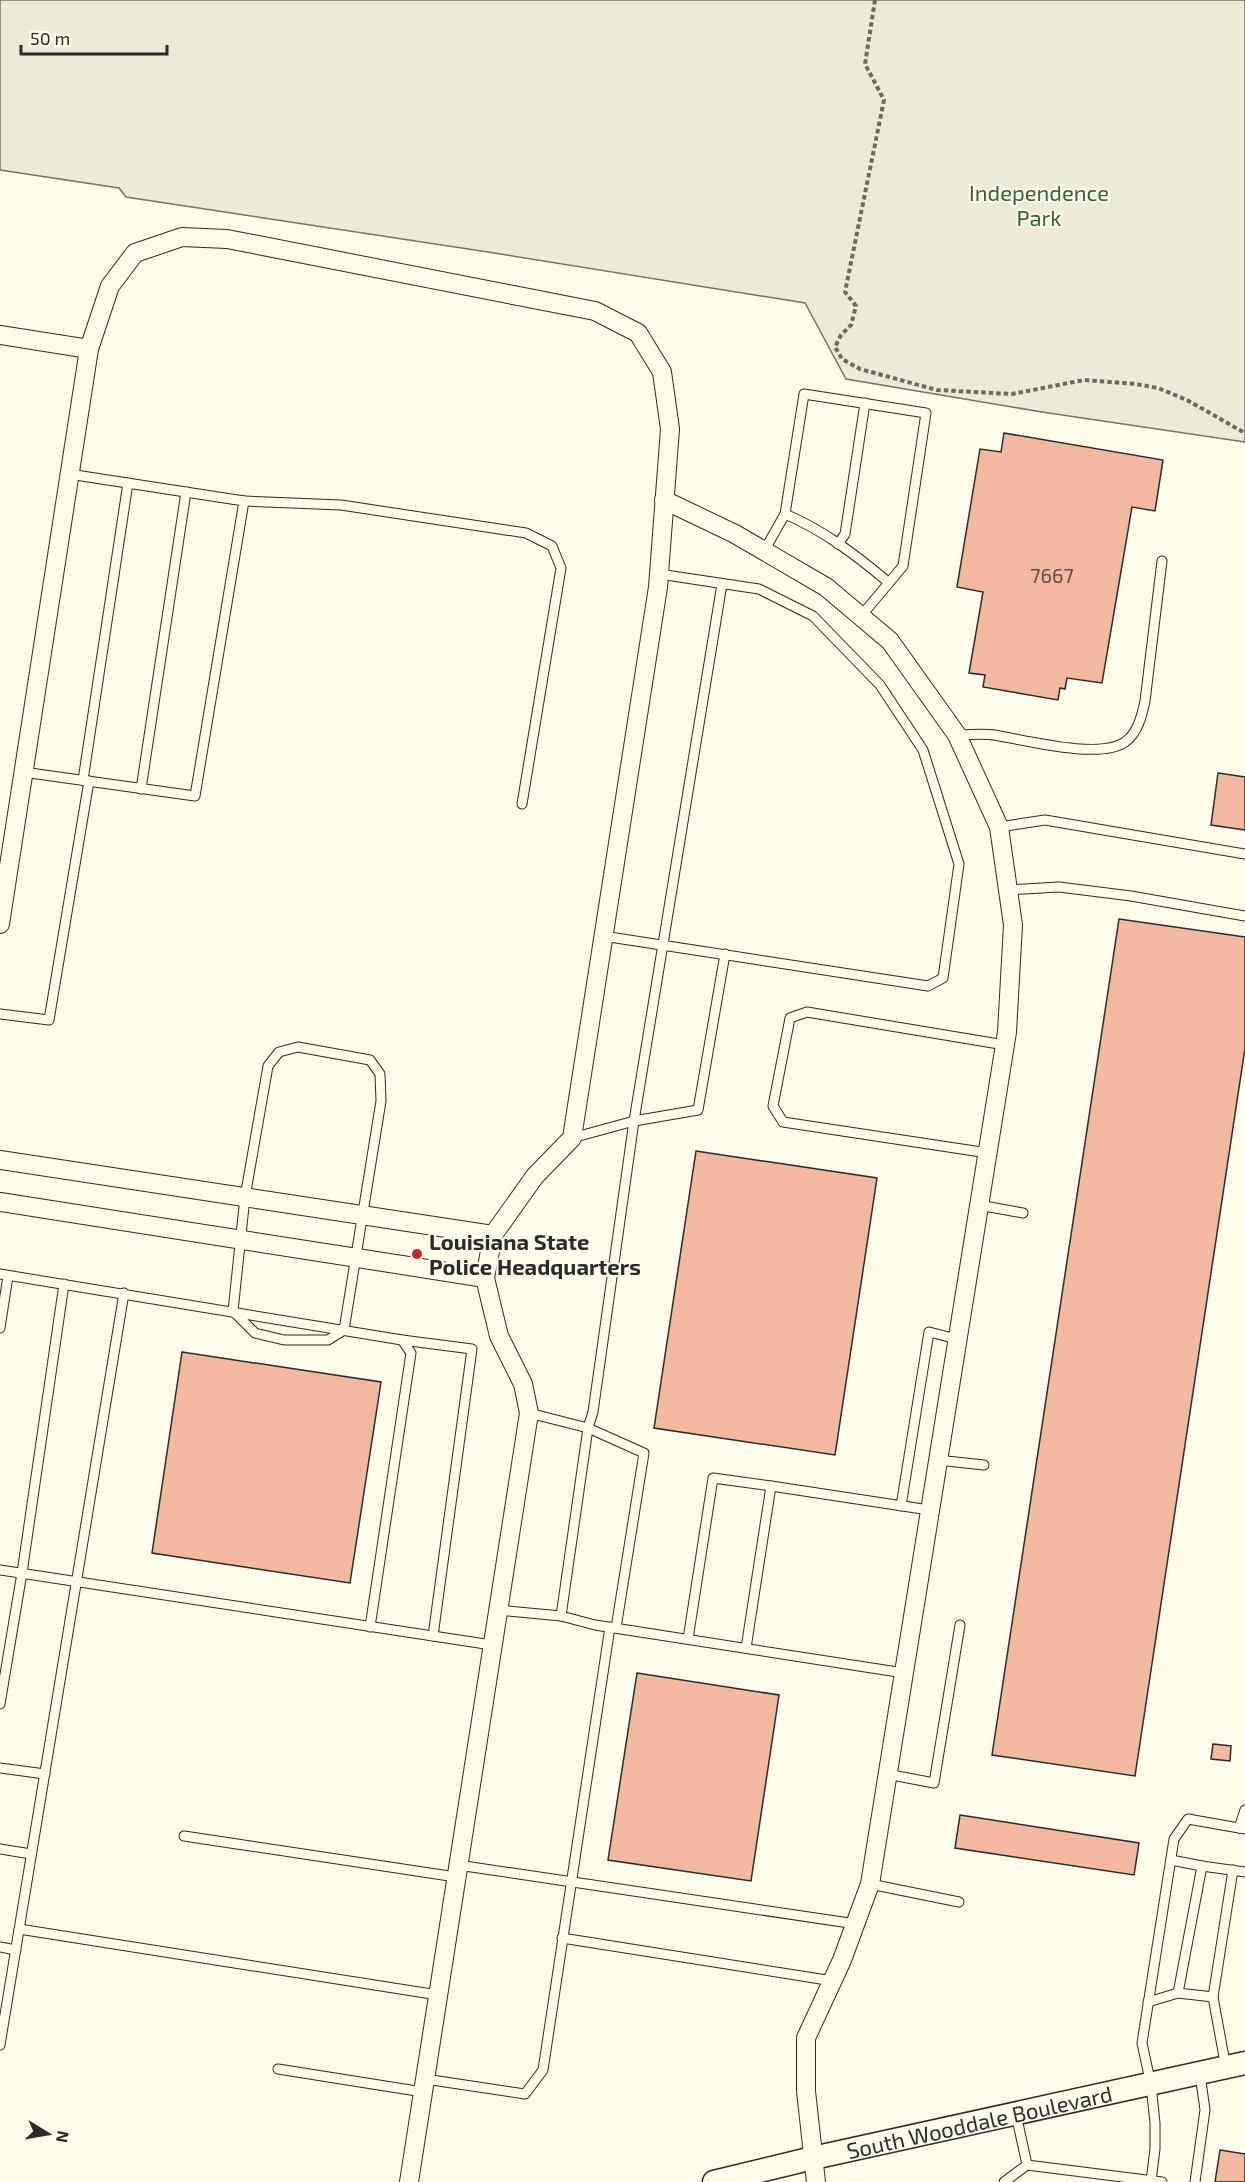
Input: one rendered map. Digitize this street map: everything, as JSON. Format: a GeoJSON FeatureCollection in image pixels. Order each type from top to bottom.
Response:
{"type":"FeatureCollection","features":[{"type":"Feature","properties":{"kind":"street"},"geometry":{"type":"LineString","coordinates":[[0,924],[89,349],[110,286],[135,253],[182,237],[227,239],[595,311],[638,333],[662,372],[670,429],[659,574],[572,1138],[535,1176],[493,1235],[485,1278],[499,1336],[523,1384],[529,1413],[409,2182]]}},
{"type":"Feature","properties":{"kind":"street"},"geometry":{"type":"LineString","coordinates":[[0,335],[89,349]]}},
{"type":"Feature","properties":{"kind":"street"},"geometry":{"type":"LineString","coordinates":[[664,500],[735,534],[826,587],[890,641],[957,735],[999,827],[1013,926],[1005,1045],[870,1884],[833,1981],[806,2038],[806,2091],[816,2182]]}},
{"type":"Feature","properties":{"kind":"street"},"geometry":{"type":"LineString","coordinates":[[0,1160],[493,1235]]}},
{"type":"Feature","properties":{"kind":"street"},"geometry":{"type":"LineString","coordinates":[[0,1202],[485,1278]]}},
{"type":"Feature","properties":{"kind":"street","name":"South Wooddale Boulevard"},"geometry":{"type":"LineString","coordinates":[[714,2182],[1235,2065]]}},
{"type":"Feature","properties":{"kind":"lane"},"geometry":{"type":"LineString","coordinates":[[764,551],[785,514],[804,394],[926,413],[903,566],[861,616]]}},
{"type":"Feature","properties":{"kind":"lane"},"geometry":{"type":"LineString","coordinates":[[838,544],[845,534],[865,403]]}},
{"type":"Feature","properties":{"kind":"lane"},"geometry":{"type":"LineString","coordinates":[[69,474],[244,501],[341,505],[525,533],[552,546],[561,568],[522,804]]}},
{"type":"Feature","properties":{"kind":"lane"},"geometry":{"type":"LineString","coordinates":[[0,1014],[49,1020],[86,781],[128,483]]}},
{"type":"Feature","properties":{"kind":"lane"},"geometry":{"type":"LineString","coordinates":[[141,789],[186,492]]}},
{"type":"Feature","properties":{"kind":"lane"},"geometry":{"type":"LineString","coordinates":[[23,772],[195,796],[244,501]]}},
{"type":"Feature","properties":{"kind":"lane"},"geometry":{"type":"LineString","coordinates":[[785,514],[809,524],[888,582]]}},
{"type":"Feature","properties":{"kind":"lane"},"geometry":{"type":"LineString","coordinates":[[957,735],[992,735],[1083,748],[1107,748],[1126,741],[1140,722],[1145,701],[1162,561]]}},
{"type":"Feature","properties":{"kind":"lane"},"geometry":{"type":"LineString","coordinates":[[603,936],[928,986],[943,978],[959,864],[923,750],[880,685],[813,616],[759,589],[659,574]]}},
{"type":"Feature","properties":{"kind":"lane"},"geometry":{"type":"LineString","coordinates":[[561,1616],[588,1428],[593,1412],[634,1121],[722,584]]}},
{"type":"Feature","properties":{"kind":"lane"},"geometry":{"type":"LineString","coordinates":[[999,827],[1045,820],[1245,854]]}},
{"type":"Feature","properties":{"kind":"lane"},"geometry":{"type":"LineString","coordinates":[[1008,890],[1059,887],[1131,896],[1245,916]]}},
{"type":"Feature","properties":{"kind":"lane"},"geometry":{"type":"LineString","coordinates":[[572,1138],[634,1121],[698,1110],[725,954]]}},
{"type":"Feature","properties":{"kind":"lane"},"geometry":{"type":"LineString","coordinates":[[988,1153],[783,1122],[773,1106],[790,1018],[807,1012],[1005,1045]]}},
{"type":"Feature","properties":{"kind":"lane"},"geometry":{"type":"LineString","coordinates":[[298,1047],[370,1060],[380,1074],[381,1101],[344,1330],[328,1340],[284,1340],[255,1333],[233,1311],[245,1197],[268,1066],[279,1053],[298,1047]]}},
{"type":"Feature","properties":{"kind":"lane"},"geometry":{"type":"LineString","coordinates":[[979,1205],[1023,1213]]}},
{"type":"Feature","properties":{"kind":"lane"},"geometry":{"type":"LineString","coordinates":[[0,1328],[4,1275],[402,1340],[472,1349],[433,1636]]}},
{"type":"Feature","properties":{"kind":"lane"},"geometry":{"type":"LineString","coordinates":[[0,1704],[22,1573],[64,1284]]}},
{"type":"Feature","properties":{"kind":"lane"},"geometry":{"type":"LineString","coordinates":[[0,2045],[3,2011],[16,1950],[124,1293]]}},
{"type":"Feature","properties":{"kind":"lane"},"geometry":{"type":"LineString","coordinates":[[901,1506],[928,1332],[957,1339]]}},
{"type":"Feature","properties":{"kind":"lane"},"geometry":{"type":"LineString","coordinates":[[370,1627],[411,1353],[402,1340]]}},
{"type":"Feature","properties":{"kind":"lane"},"geometry":{"type":"LineString","coordinates":[[278,2069],[424,2086],[525,2094],[543,2070],[571,1881],[644,1453],[588,1428],[529,1413]]}},
{"type":"Feature","properties":{"kind":"lane"},"geometry":{"type":"LineString","coordinates":[[938,1460],[984,1465]]}},
{"type":"Feature","properties":{"kind":"lane"},"geometry":{"type":"LineString","coordinates":[[688,1639],[713,1478],[929,1510]]}},
{"type":"Feature","properties":{"kind":"lane"},"geometry":{"type":"LineString","coordinates":[[746,1648],[771,1486]]}},
{"type":"Feature","properties":{"kind":"lane"},"geometry":{"type":"LineString","coordinates":[[0,1569],[492,1645]]}},
{"type":"Feature","properties":{"kind":"lane"},"geometry":{"type":"LineString","coordinates":[[498,1610],[561,1616],[613,1628],[904,1672]]}},
{"type":"Feature","properties":{"kind":"lane"},"geometry":{"type":"LineString","coordinates":[[887,1774],[934,1783],[960,1624]]}},
{"type":"Feature","properties":{"kind":"lane"},"geometry":{"type":"LineString","coordinates":[[0,1768],[45,1774]]}},
{"type":"Feature","properties":{"kind":"lane"},"geometry":{"type":"LineString","coordinates":[[1151,2181],[1155,2123],[1152,2085],[1142,2043],[1174,1839],[1188,1819],[1242,1828],[1245,1810]]}},
{"type":"Feature","properties":{"kind":"lane"},"geometry":{"type":"LineString","coordinates":[[184,1836],[457,1871],[571,1881],[856,1924]]}},
{"type":"Feature","properties":{"kind":"lane"},"geometry":{"type":"LineString","coordinates":[[0,1849],[32,1854]]}},
{"type":"Feature","properties":{"kind":"lane"},"geometry":{"type":"LineString","coordinates":[[1171,1860],[1245,1872]]}},
{"type":"Feature","properties":{"kind":"lane"},"geometry":{"type":"LineString","coordinates":[[1178,1993],[1202,1866]]}},
{"type":"Feature","properties":{"kind":"lane"},"geometry":{"type":"LineString","coordinates":[[1233,1870],[1213,1997],[1235,2065]]}},
{"type":"Feature","properties":{"kind":"lane"},"geometry":{"type":"LineString","coordinates":[[870,1884],[959,1902]]}},
{"type":"Feature","properties":{"kind":"lane"},"geometry":{"type":"LineString","coordinates":[[19,1929],[438,1995]]}},
{"type":"Feature","properties":{"kind":"lane"},"geometry":{"type":"LineString","coordinates":[[562,1938],[833,1981]]}},
{"type":"Feature","properties":{"kind":"lane"},"geometry":{"type":"LineString","coordinates":[[0,1947],[16,1950]]}},
{"type":"Feature","properties":{"kind":"lane"},"geometry":{"type":"LineString","coordinates":[[1149,2002],[1178,1993],[1213,1997]]}},
{"type":"Feature","properties":{"kind":"lane"},"geometry":{"type":"LineString","coordinates":[[1195,2182],[1205,2110],[1200,2073]]}},
{"type":"Feature","properties":{"kind":"lane"},"geometry":{"type":"LineString","coordinates":[[1016,2114],[1027,2165]]}},
{"type":"Feature","properties":{"kind":"lane"},"geometry":{"type":"LineString","coordinates":[[1004,2182],[1027,2165],[1162,2182]]}},
{"type":"Feature","properties":{"kind":"path"},"geometry":{"type":"LineString","coordinates":[[875,0],[865,64],[884,100],[846,292],[856,306],[851,325],[841,335],[835,347],[842,359],[860,369],[938,390],[1012,394],[1084,380],[1158,388],[1187,400],[1245,433]]}},
{"type":"Feature","properties":{"kind":"green space","name":"Independence Park"},"geometry":{"type":"Polygon","coordinates":[[[0,0],[1245,0],[1245,442],[1042,412],[846,379],[805,303],[126,197],[119,188],[0,170],[0,0]]]}},
{"type":"Feature","properties":{"kind":"building"},"geometry":{"type":"Polygon","coordinates":[[[1004,433],[1163,460],[1155,511],[1132,507],[1102,683],[1067,678],[1065,689],[1060,688],[1058,700],[983,687],[985,675],[969,673],[983,592],[957,587],[980,449],[1001,452],[1004,433]]]}},
{"type":"Feature","properties":{"kind":"building"},"geometry":{"type":"Polygon","coordinates":[[[1218,773],[1245,777],[1245,830],[1211,825],[1218,773]]]}},
{"type":"Feature","properties":{"kind":"building"},"geometry":{"type":"Polygon","coordinates":[[[1119,919],[1245,937],[1245,1048],[1135,1776],[992,1755],[1119,919]]]}},
{"type":"Feature","properties":{"kind":"building"},"geometry":{"type":"Polygon","coordinates":[[[696,1151],[877,1178],[835,1455],[654,1428],[696,1151]]]}},
{"type":"Feature","properties":{"kind":"building"},"geometry":{"type":"Polygon","coordinates":[[[182,1352],[381,1382],[350,1583],[152,1553],[182,1352]]]}},
{"type":"Feature","properties":{"kind":"building"},"geometry":{"type":"Polygon","coordinates":[[[637,1673],[779,1695],[751,1881],[608,1860],[637,1673]]]}},
{"type":"Feature","properties":{"kind":"building"},"geometry":{"type":"Polygon","coordinates":[[[1213,1744],[1231,1746],[1230,1761],[1211,1759],[1213,1744]]]}},
{"type":"Feature","properties":{"kind":"building"},"geometry":{"type":"Polygon","coordinates":[[[960,1815],[1139,1843],[1134,1875],[955,1848],[960,1815]]]}},
{"type":"Feature","properties":{"kind":"building"},"geometry":{"type":"Polygon","coordinates":[[[1220,2150],[1245,2154],[1245,2182],[1215,2182],[1220,2150]]]}},
{"type":"Feature","properties":{"kind":"place","name":"Louisiana State Police Headquarters"},"geometry":{"type":"Point","coordinates":[417,1254]}}]}
